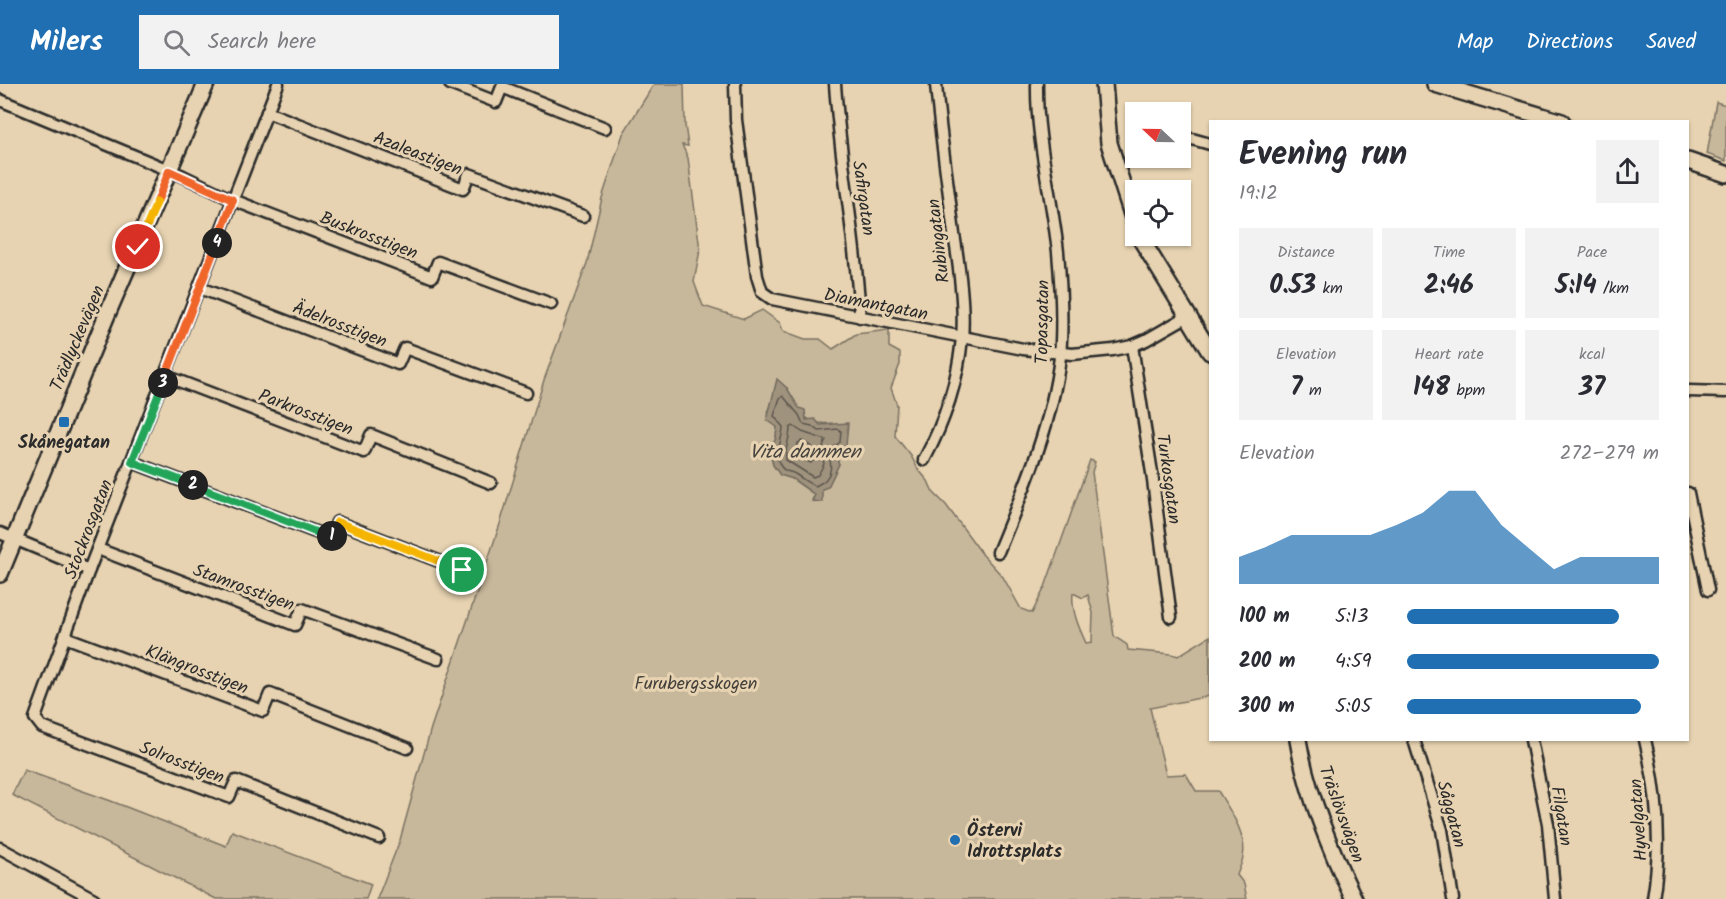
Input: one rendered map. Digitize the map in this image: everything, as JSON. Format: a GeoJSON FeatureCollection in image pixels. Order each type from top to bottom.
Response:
{"type":"FeatureCollection","features":[{"type":"Feature","properties":{"kind":"street","name":"Trädlyckevägen"},"geometry":{"type":"LineString","coordinates":[[0,574],[206,84]]}},
{"type":"Feature","properties":{"kind":"street","name":"Stockrosgatan"},"geometry":{"type":"LineString","coordinates":[[35,718],[89,570],[278,84]]}},
{"type":"Feature","properties":{"kind":"street"},"geometry":{"type":"LineString","coordinates":[[450,84],[496,102],[502,87],[605,128]]}},
{"type":"Feature","properties":{"kind":"street","name":"Diamantgatan"},"geometry":{"type":"LineString","coordinates":[[735,84],[736,120],[757,276],[762,292],[776,301],[962,338],[1060,354],[1085,354],[1132,346],[1188,316]]}},
{"type":"Feature","properties":{"kind":"street","name":"Safirgatan"},"geometry":{"type":"LineString","coordinates":[[835,84],[840,140],[858,272],[860,317]]}},
{"type":"Feature","properties":{"kind":"street","name":"Rubingatan"},"geometry":{"type":"LineString","coordinates":[[924,460],[945,414],[952,391],[962,338],[958,260],[936,84]]}},
{"type":"Feature","properties":{"kind":"street","name":"Topasgatan"},"geometry":{"type":"LineString","coordinates":[[998,552],[1031,471],[1051,406],[1060,354],[1058,251],[1042,141],[1037,84]]}},
{"type":"Feature","properties":{"kind":"street"},"geometry":{"type":"LineString","coordinates":[[1104,84],[1109,143],[1125,193]]}},
{"type":"Feature","properties":{"kind":"street"},"geometry":{"type":"LineString","coordinates":[[1435,84],[1555,120]]}},
{"type":"Feature","properties":{"kind":"street"},"geometry":{"type":"LineString","coordinates":[[0,100],[233,200]]}},
{"type":"Feature","properties":{"kind":"street","name":"Azaleastigen"},"geometry":{"type":"LineString","coordinates":[[267,112],[463,189],[469,174],[583,216]]}},
{"type":"Feature","properties":{"kind":"street"},"geometry":{"type":"LineString","coordinates":[[1192,139],[1209,144]]}},
{"type":"Feature","properties":{"kind":"street"},"geometry":{"type":"LineString","coordinates":[[1689,161],[1726,174]]}},
{"type":"Feature","properties":{"kind":"street","name":"Buskrosstigen"},"geometry":{"type":"LineString","coordinates":[[233,200],[432,277],[438,262],[551,304]]}},
{"type":"Feature","properties":{"kind":"street"},"geometry":{"type":"LineString","coordinates":[[1145,246],[1209,350]]}},
{"type":"Feature","properties":{"kind":"street","name":"Ädelrosstigen"},"geometry":{"type":"LineString","coordinates":[[200,288],[398,364],[405,348],[526,393]]}},
{"type":"Feature","properties":{"kind":"street","name":"Turkosgatan"},"geometry":{"type":"LineString","coordinates":[[1132,346],[1171,617]]}},
{"type":"Feature","properties":{"kind":"street","name":"Parkrosstigen"},"geometry":{"type":"LineString","coordinates":[[166,376],[364,452],[371,435],[491,483]]}},
{"type":"Feature","properties":{"kind":"street"},"geometry":{"type":"LineString","coordinates":[[1689,392],[1726,392]]}},
{"type":"Feature","properties":{"kind":"street"},"geometry":{"type":"LineString","coordinates":[[132,462],[331,538],[337,522],[462,570]]}},
{"type":"Feature","properties":{"kind":"street"},"geometry":{"type":"LineString","coordinates":[[1689,498],[1708,590]]}},
{"type":"Feature","properties":{"kind":"street"},"geometry":{"type":"LineString","coordinates":[[0,533],[89,570]]}},
{"type":"Feature","properties":{"kind":"street","name":"Stamrosstigen"},"geometry":{"type":"LineString","coordinates":[[98,549],[296,625],[302,609],[438,659]]}},
{"type":"Feature","properties":{"kind":"street","name":"Klängrosstigen"},"geometry":{"type":"LineString","coordinates":[[65,637],[263,711],[270,694],[407,748]]}},
{"type":"Feature","properties":{"kind":"street","name":"Solrosstigen"},"geometry":{"type":"LineString","coordinates":[[35,718],[42,727],[229,797],[236,781],[379,838]]}},
{"type":"Feature","properties":{"kind":"street","name":"Träslövsvägen"},"geometry":{"type":"LineString","coordinates":[[1298,741],[1317,810],[1354,899]]}},
{"type":"Feature","properties":{"kind":"street","name":"Såggatan"},"geometry":{"type":"LineString","coordinates":[[1414,741],[1442,830],[1453,899]]}},
{"type":"Feature","properties":{"kind":"street","name":"Filgatan"},"geometry":{"type":"LineString","coordinates":[[1531,741],[1548,824],[1555,899]]}},
{"type":"Feature","properties":{"kind":"street","name":"Hyvelgatan"},"geometry":{"type":"LineString","coordinates":[[1645,741],[1656,797],[1659,853],[1653,899]]}},
{"type":"Feature","properties":{"kind":"street"},"geometry":{"type":"LineString","coordinates":[[0,848],[94,899]]}},
{"type":"Feature","properties":{"kind":"green space","name":"Furubergsskogen"},"geometry":{"type":"Polygon","coordinates":[[[654,84],[684,84],[688,146],[682,145],[688,158],[700,250],[694,282],[703,306],[744,319],[762,310],[780,323],[783,331],[805,339],[820,339],[833,349],[856,334],[889,330],[889,347],[900,353],[900,364],[891,388],[897,405],[895,436],[928,481],[933,492],[1003,577],[1021,609],[1032,613],[1045,587],[1090,460],[1095,462],[1092,472],[1114,636],[1127,645],[1128,650],[1178,656],[1209,637],[1209,696],[1150,708],[1166,775],[1186,774],[1196,791],[1218,791],[1232,814],[1243,840],[1243,859],[1237,875],[1244,884],[1247,899],[377,899],[400,840],[431,728],[500,524],[544,380],[587,263],[602,198],[623,134],[654,84]],[[787,388],[774,399],[768,412],[777,427],[776,438],[770,451],[773,465],[780,474],[792,479],[815,495],[812,500],[828,486],[839,464],[834,452],[832,423],[815,422],[803,415],[787,388]],[[1073,593],[1074,612],[1086,643],[1092,642],[1093,613],[1088,595],[1083,598],[1073,593]]]}},
{"type":"Feature","properties":{"kind":"green space"},"geometry":{"type":"Polygon","coordinates":[[[1716,102],[1726,105],[1726,161],[1707,154],[1716,102]]]}},
{"type":"Feature","properties":{"kind":"green space"},"geometry":{"type":"Polygon","coordinates":[[[24,770],[226,846],[232,831],[371,884],[366,899],[216,899],[12,795],[24,770]]]}},
{"type":"Feature","properties":{"kind":"water","name":"Vita dammen"},"geometry":{"type":"Polygon","coordinates":[[[777,379],[787,388],[799,408],[805,410],[806,420],[815,419],[820,425],[848,423],[846,446],[834,452],[839,464],[828,487],[822,489],[822,502],[812,501],[815,495],[793,479],[780,475],[773,465],[770,451],[776,438],[777,427],[767,420],[777,379]]]}},
{"type":"Feature","properties":{"kind":"place","name":"Skånegatan"},"geometry":{"type":"Point","coordinates":[64,422]}},
{"type":"Feature","properties":{"kind":"place","name":"Östervi Idrottsplats"},"geometry":{"type":"Point","coordinates":[955,840]}},
{"type":"Feature","properties":{"kind":"route"},"geometry":{"type":"LineString","coordinates":[[138,247],[169,171],[233,200],[132,462],[331,538],[337,522],[462,570]]}}]}
